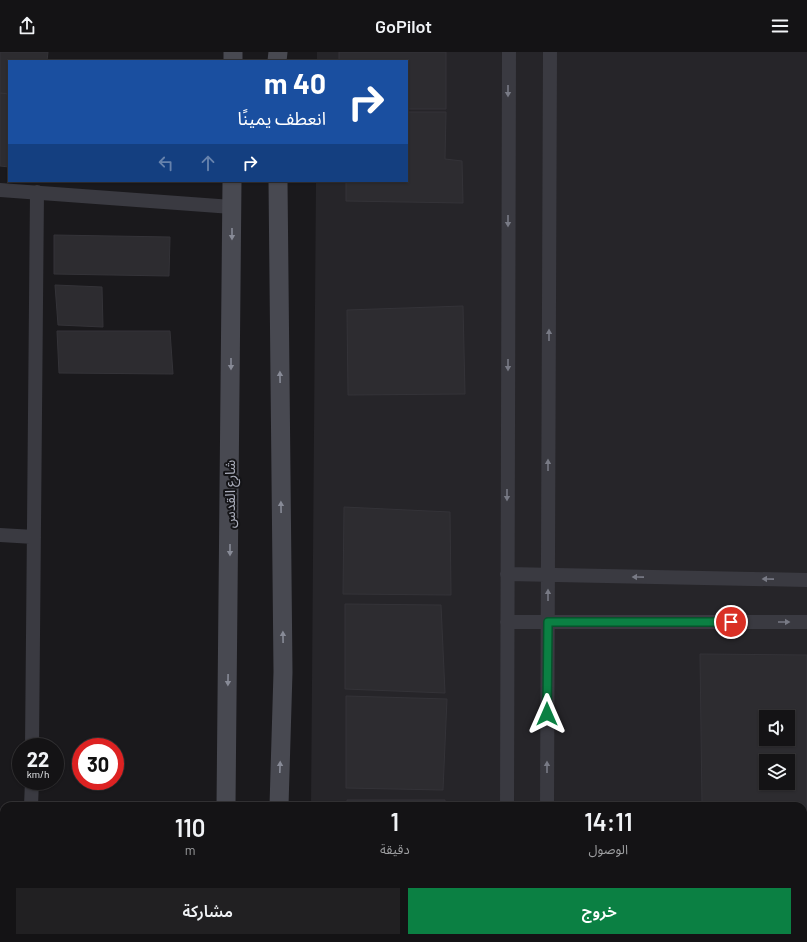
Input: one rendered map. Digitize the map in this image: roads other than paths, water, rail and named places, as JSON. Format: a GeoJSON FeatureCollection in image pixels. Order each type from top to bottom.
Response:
{"type":"FeatureCollection","features":[{"type":"Feature","properties":{"kind":"main road","name":"شارع القدس"},"geometry":{"type":"LineString","coordinates":[[226,802],[232,182]]}},
{"type":"Feature","properties":{"kind":"main road"},"geometry":{"type":"LineString","coordinates":[[278,182],[283,672],[279,802]]}},
{"type":"Feature","properties":{"kind":"street"},"geometry":{"type":"LineString","coordinates":[[507,802],[509,52]]}},
{"type":"Feature","properties":{"kind":"street"},"geometry":{"type":"LineString","coordinates":[[547,802],[550,52]]}},
{"type":"Feature","properties":{"kind":"street"},"geometry":{"type":"LineString","coordinates":[[0,190],[232,207]]}},
{"type":"Feature","properties":{"kind":"street"},"geometry":{"type":"LineString","coordinates":[[32,738],[36,192]]}},
{"type":"Feature","properties":{"kind":"street"},"geometry":{"type":"LineString","coordinates":[[0,535],[34,537]]}},
{"type":"Feature","properties":{"kind":"street"},"geometry":{"type":"LineString","coordinates":[[507,574],[807,580]]}},
{"type":"Feature","properties":{"kind":"street"},"geometry":{"type":"LineString","coordinates":[[507,622],[807,622]]}},
{"type":"Feature","properties":{"kind":"street"},"geometry":{"type":"LineString","coordinates":[[31,802],[32,790]]}}]}
